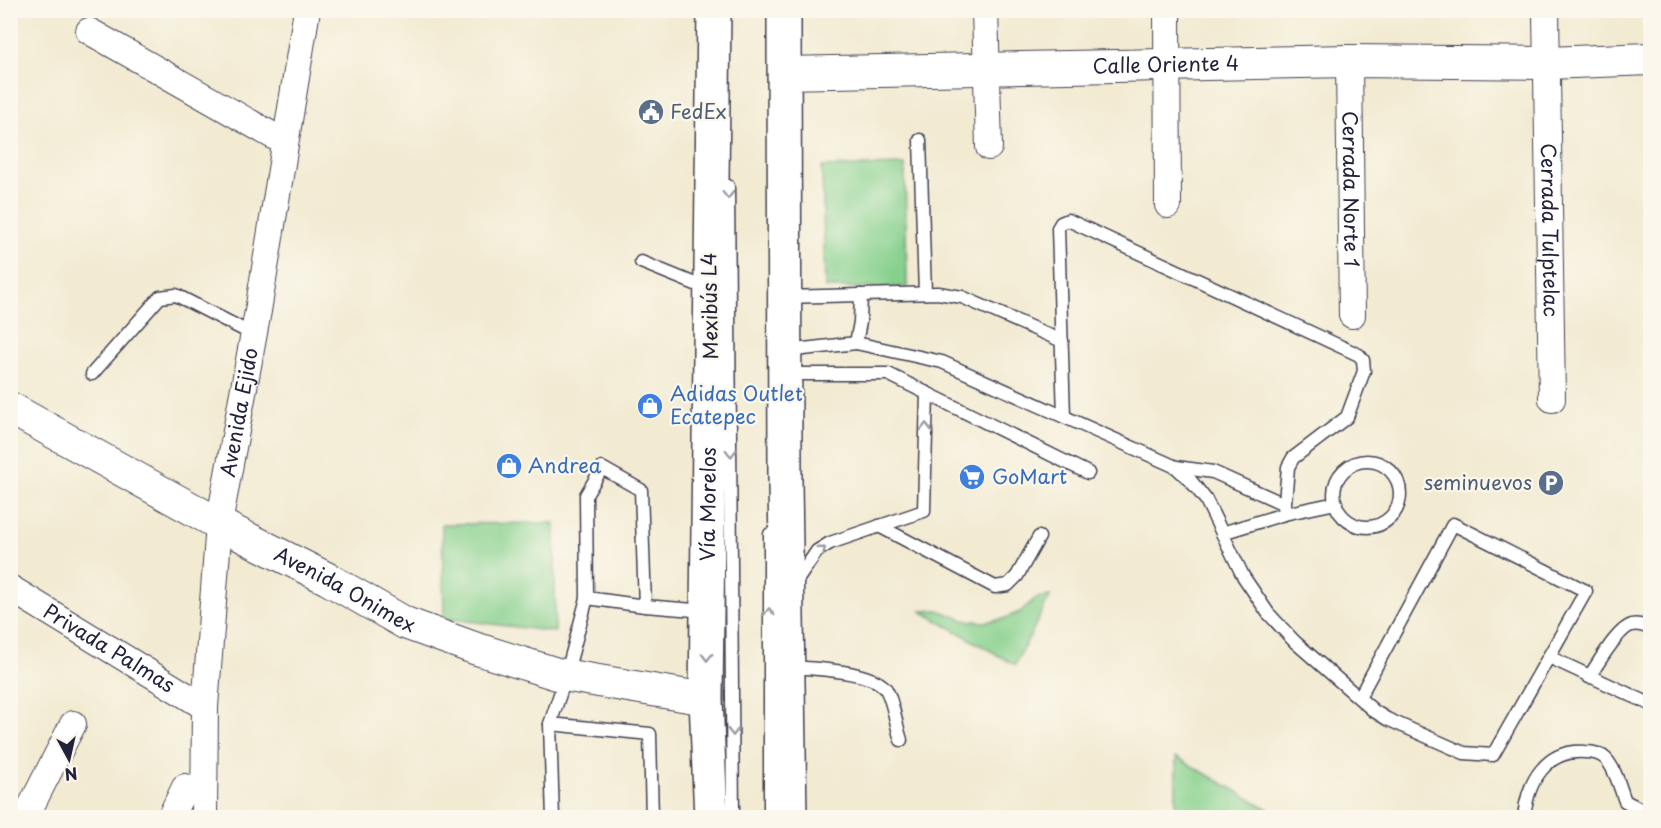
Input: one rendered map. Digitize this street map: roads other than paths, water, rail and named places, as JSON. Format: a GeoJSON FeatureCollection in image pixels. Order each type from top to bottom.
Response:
{"type":"FeatureCollection","features":[{"type":"Feature","properties":{"kind":"main road","name":"Vía Morelos"},"geometry":{"type":"LineString","coordinates":[[711,818],[706,699],[714,10]]}},
{"type":"Feature","properties":{"kind":"main road"},"geometry":{"type":"LineString","coordinates":[[784,10],[790,818]]}},
{"type":"Feature","properties":{"kind":"street","name":"Avenida Ejido"},"geometry":{"type":"LineString","coordinates":[[204,818],[205,707],[219,524],[254,335],[306,10]]}},
{"type":"Feature","properties":{"kind":"street"},"geometry":{"type":"LineString","coordinates":[[986,10],[989,147]]}},
{"type":"Feature","properties":{"kind":"street"},"geometry":{"type":"LineString","coordinates":[[1167,10],[1168,205]]}},
{"type":"Feature","properties":{"kind":"street","name":"Cerrada Tulptelac"},"geometry":{"type":"LineString","coordinates":[[1546,10],[1552,399]]}},
{"type":"Feature","properties":{"kind":"street"},"geometry":{"type":"LineString","coordinates":[[89,32],[284,142]]}},
{"type":"Feature","properties":{"kind":"street","name":"Calle Oriente 4"},"geometry":{"type":"LineString","coordinates":[[785,73],[1349,61],[1547,63],[1650,59]]}},
{"type":"Feature","properties":{"kind":"street","name":"Cerrada Norte 1"},"geometry":{"type":"LineString","coordinates":[[1349,61],[1352,315]]}},
{"type":"Feature","properties":{"kind":"street","name":"Avenida Onimex"},"geometry":{"type":"LineString","coordinates":[[10,408],[219,524],[328,579],[405,623],[474,648],[566,676],[706,699]]}},
{"type":"Feature","properties":{"kind":"street","name":"Privada Palmas"},"geometry":{"type":"LineString","coordinates":[[10,588],[205,707]]}},
{"type":"Feature","properties":{"kind":"street"},"geometry":{"type":"LineString","coordinates":[[27,811],[73,724]]}},
{"type":"Feature","properties":{"kind":"street"},"geometry":{"type":"LineString","coordinates":[[170,818],[185,787]]}},
{"type":"Feature","properties":{"kind":"lane"},"geometry":{"type":"LineString","coordinates":[[920,140],[925,293]]}},
{"type":"Feature","properties":{"kind":"lane","name":"Mexibús L4"},"geometry":{"type":"LineString","coordinates":[[728,169],[733,818]]}},
{"type":"Feature","properties":{"kind":"lane"},"geometry":{"type":"LineString","coordinates":[[1064,416],[1058,228],[1061,223],[1068,220],[1359,355],[1363,360],[1364,371],[1347,417],[1293,458],[1288,467],[1284,509]]}},
{"type":"Feature","properties":{"kind":"lane"},"geometry":{"type":"LineString","coordinates":[[641,262],[710,291]]}},
{"type":"Feature","properties":{"kind":"lane"},"geometry":{"type":"LineString","coordinates":[[785,297],[925,293],[962,297],[1062,341]]}},
{"type":"Feature","properties":{"kind":"lane"},"geometry":{"type":"LineString","coordinates":[[92,374],[160,297],[176,295],[254,335]]}},
{"type":"Feature","properties":{"kind":"lane"},"geometry":{"type":"LineString","coordinates":[[856,343],[861,295]]}},
{"type":"Feature","properties":{"kind":"lane"},"geometry":{"type":"LineString","coordinates":[[785,363],[856,343],[942,362],[1176,466],[1213,472],[1284,509]]}},
{"type":"Feature","properties":{"kind":"lane"},"geometry":{"type":"LineString","coordinates":[[785,363],[888,374],[1088,473]]}},
{"type":"Feature","properties":{"kind":"lane"},"geometry":{"type":"LineString","coordinates":[[787,596],[817,551],[830,543],[924,511],[927,393]]}},
{"type":"Feature","properties":{"kind":"lane"},"geometry":{"type":"LineString","coordinates":[[1364,462],[1375,462],[1385,467],[1393,474],[1400,492],[1399,503],[1388,520],[1369,527],[1358,526],[1348,521],[1340,513],[1336,503],[1334,492],[1337,481],[1353,465],[1364,462]]}},
{"type":"Feature","properties":{"kind":"lane"},"geometry":{"type":"LineString","coordinates":[[1176,466],[1206,500],[1243,576],[1268,613],[1295,642],[1359,698],[1387,719],[1464,753],[1493,755],[1586,591],[1453,524],[1359,698]]}},
{"type":"Feature","properties":{"kind":"lane"},"geometry":{"type":"LineString","coordinates":[[553,818],[550,724],[566,676],[586,598],[585,495],[602,468],[641,490],[645,606]]}},
{"type":"Feature","properties":{"kind":"lane"},"geometry":{"type":"LineString","coordinates":[[1222,533],[1284,509],[1336,503]]}},
{"type":"Feature","properties":{"kind":"lane"},"geometry":{"type":"LineString","coordinates":[[770,521],[770,818]]}},
{"type":"Feature","properties":{"kind":"lane"},"geometry":{"type":"LineString","coordinates":[[879,526],[995,587],[1008,585],[1017,576],[1039,537]]}},
{"type":"Feature","properties":{"kind":"lane"},"geometry":{"type":"LineString","coordinates":[[586,598],[707,611]]}},
{"type":"Feature","properties":{"kind":"lane"},"geometry":{"type":"LineString","coordinates":[[1590,677],[1622,631],[1630,625],[1641,624],[1650,628]]}},
{"type":"Feature","properties":{"kind":"lane"},"geometry":{"type":"LineString","coordinates":[[1549,657],[1650,704]]}},
{"type":"Feature","properties":{"kind":"lane"},"geometry":{"type":"LineString","coordinates":[[788,667],[831,670],[877,680],[886,689],[901,740]]}},
{"type":"Feature","properties":{"kind":"lane"},"geometry":{"type":"LineString","coordinates":[[550,724],[650,734],[652,818]]}},
{"type":"Feature","properties":{"kind":"lane"},"geometry":{"type":"LineString","coordinates":[[1524,818],[1529,789],[1538,772],[1550,760],[1579,751],[1593,752],[1605,757],[1625,801],[1650,814]]}},
{"type":"Feature","properties":{"kind":"place","name":"FedEx"},"geometry":{"type":"Point","coordinates":[651,112]}},
{"type":"Feature","properties":{"kind":"place","name":"Adidas Outlet Ecatepec"},"geometry":{"type":"Point","coordinates":[650,406]}},
{"type":"Feature","properties":{"kind":"place","name":"Andrea"},"geometry":{"type":"Point","coordinates":[509,466]}},
{"type":"Feature","properties":{"kind":"place","name":"GoMart"},"geometry":{"type":"Point","coordinates":[972,477]}},
{"type":"Feature","properties":{"kind":"place","name":"seminuevos"},"geometry":{"type":"Point","coordinates":[1551,483]}}]}
